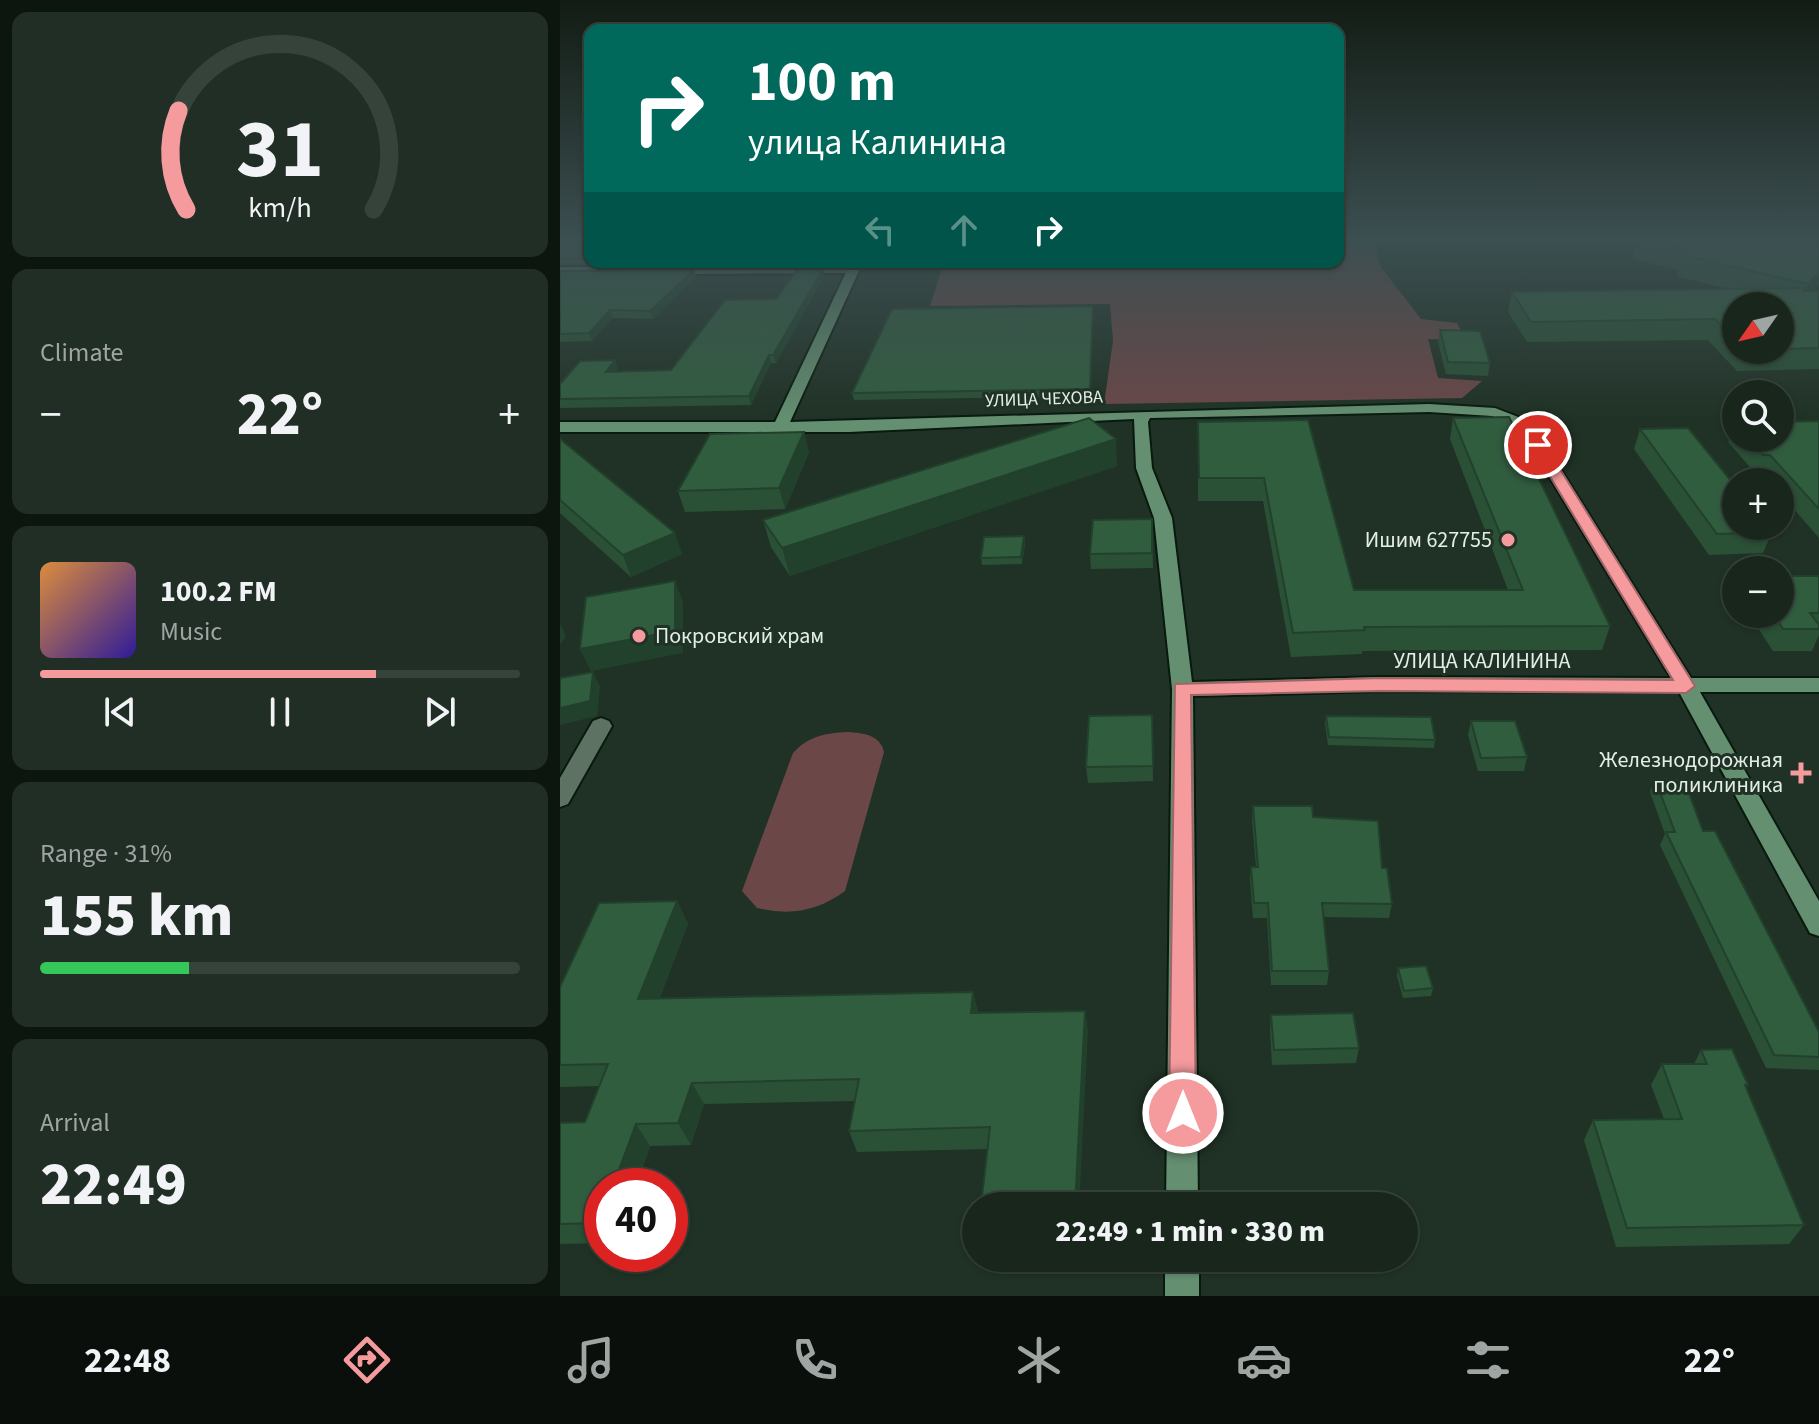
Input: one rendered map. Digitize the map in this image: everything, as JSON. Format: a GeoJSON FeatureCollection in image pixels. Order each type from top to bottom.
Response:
{"type":"FeatureCollection","features":[{"type":"Feature","properties":{"kind":"main road"},"geometry":{"type":"LineString","coordinates":[[781,426],[839,300]]}},
{"type":"Feature","properties":{"kind":"main road","name":"УЛИЦА ЧЕХОВА"},"geometry":{"type":"LineString","coordinates":[[560,427],[849,427],[1146,414],[1429,408],[1495,412],[1526,425],[1686,686]]}},
{"type":"Feature","properties":{"kind":"main road"},"geometry":{"type":"LineString","coordinates":[[1146,414],[1140,421],[1144,468],[1163,518],[1182,689],[1182,1192]]}},
{"type":"Feature","properties":{"kind":"main road","name":"УЛИЦА КАЛИНИНА"},"geometry":{"type":"LineString","coordinates":[[1182,689],[1381,684],[1819,685]]}},
{"type":"Feature","properties":{"kind":"main road"},"geometry":{"type":"LineString","coordinates":[[1686,686],[1819,925]]}},
{"type":"Feature","properties":{"kind":"main road"},"geometry":{"type":"LineString","coordinates":[[1182,1272],[1182,1296]]}},
{"type":"Feature","properties":{"kind":"street"},"geometry":{"type":"LineString","coordinates":[[560,798],[601,726]]}},
{"type":"Feature","properties":{"kind":"shaded area"},"geometry":{"type":"Polygon","coordinates":[[[932,300],[1407,300],[1421,319],[1457,323],[1466,340],[1428,339],[1438,378],[1482,381],[1462,398],[1104,404],[1113,341],[1110,304],[930,306],[932,300]]]}},
{"type":"Feature","properties":{"kind":"shaded area"},"geometry":{"type":"Polygon","coordinates":[[[848,732],[875,738],[884,752],[845,891],[803,910],[781,912],[757,908],[742,891],[793,753],[818,736],[848,732]]]}},
{"type":"Feature","properties":{"kind":"building"},"geometry":{"type":"Polygon","coordinates":[[[560,300],[661,300],[650,311],[610,310],[589,333],[560,334],[560,300]]]}},
{"type":"Feature","properties":{"kind":"building"},"geometry":{"type":"Polygon","coordinates":[[[725,300],[805,300],[773,355],[769,355],[749,396],[560,399],[560,384],[580,361],[615,360],[606,372],[671,370],[725,300]]]}},
{"type":"Feature","properties":{"kind":"building"},"geometry":{"type":"Polygon","coordinates":[[[1517,300],[1722,300],[1722,326],[1715,319],[1531,322],[1517,300]]]}},
{"type":"Feature","properties":{"kind":"building"},"geometry":{"type":"Polygon","coordinates":[[[1794,300],[1819,300],[1819,348],[1794,349],[1794,300]]]}},
{"type":"Feature","properties":{"kind":"building"},"geometry":{"type":"Polygon","coordinates":[[[1093,306],[1090,389],[852,393],[892,309],[1093,306]]]}},
{"type":"Feature","properties":{"kind":"building"},"geometry":{"type":"Polygon","coordinates":[[[1440,330],[1480,331],[1490,363],[1448,362],[1440,330]]]}},
{"type":"Feature","properties":{"kind":"building"},"geometry":{"type":"Polygon","coordinates":[[[1509,417],[1610,626],[1364,627],[1365,630],[1293,633],[1264,478],[1199,478],[1198,422],[1308,420],[1354,590],[1523,590],[1453,418],[1509,417]]]}},
{"type":"Feature","properties":{"kind":"building"},"geometry":{"type":"Polygon","coordinates":[[[1089,418],[1116,439],[782,548],[763,520],[1089,418]]]}},
{"type":"Feature","properties":{"kind":"building"},"geometry":{"type":"Polygon","coordinates":[[[1819,421],[1819,509],[1794,481],[1794,468],[1782,468],[1770,455],[1760,452],[1794,452],[1794,422],[1819,421]]]}},
{"type":"Feature","properties":{"kind":"building"},"geometry":{"type":"Polygon","coordinates":[[[1688,428],[1722,470],[1722,534],[1717,534],[1640,429],[1688,428]]]}},
{"type":"Feature","properties":{"kind":"building"},"geometry":{"type":"Polygon","coordinates":[[[804,432],[779,488],[678,491],[710,434],[804,432]]]}},
{"type":"Feature","properties":{"kind":"building"},"geometry":{"type":"Polygon","coordinates":[[[560,439],[675,533],[623,555],[560,500],[560,439]]]}},
{"type":"Feature","properties":{"kind":"building"},"geometry":{"type":"Polygon","coordinates":[[[1152,519],[1152,553],[1090,554],[1093,520],[1152,519]]]}},
{"type":"Feature","properties":{"kind":"building"},"geometry":{"type":"Polygon","coordinates":[[[1024,536],[1021,557],[981,558],[984,537],[1024,536]]]}},
{"type":"Feature","properties":{"kind":"building"},"geometry":{"type":"Polygon","coordinates":[[[1794,576],[1819,576],[1819,613],[1810,613],[1819,629],[1783,629],[1794,628],[1794,576]]]}},
{"type":"Feature","properties":{"kind":"building"},"geometry":{"type":"Polygon","coordinates":[[[675,581],[675,631],[580,649],[586,597],[675,581]]]}},
{"type":"Feature","properties":{"kind":"building"},"geometry":{"type":"Polygon","coordinates":[[[593,672],[590,701],[560,708],[560,678],[593,672]]]}},
{"type":"Feature","properties":{"kind":"building"},"geometry":{"type":"Polygon","coordinates":[[[1152,715],[1153,766],[1086,767],[1089,716],[1152,715]]]}},
{"type":"Feature","properties":{"kind":"building"},"geometry":{"type":"Polygon","coordinates":[[[1326,716],[1431,717],[1435,740],[1329,737],[1326,716]]]}},
{"type":"Feature","properties":{"kind":"building"},"geometry":{"type":"Polygon","coordinates":[[[1471,721],[1515,721],[1527,757],[1481,758],[1471,721]]]}},
{"type":"Feature","properties":{"kind":"building"},"geometry":{"type":"Polygon","coordinates":[[[1655,779],[1684,780],[1703,831],[1715,831],[1819,1032],[1819,1057],[1774,1055],[1666,832],[1675,832],[1655,779]]]}},
{"type":"Feature","properties":{"kind":"building"},"geometry":{"type":"Polygon","coordinates":[[[1253,806],[1312,806],[1313,817],[1378,821],[1382,868],[1387,868],[1392,904],[1322,903],[1329,971],[1272,971],[1268,903],[1254,903],[1251,867],[1258,867],[1253,806]]]}},
{"type":"Feature","properties":{"kind":"building"},"geometry":{"type":"Polygon","coordinates":[[[677,901],[638,999],[973,992],[971,1013],[1085,1011],[1076,1192],[983,1192],[990,1127],[849,1131],[859,1079],[692,1083],[678,1123],[636,1124],[620,1168],[584,1168],[584,1223],[560,1224],[560,1123],[585,1122],[608,1064],[560,1065],[560,987],[599,903],[677,901]]]}},
{"type":"Feature","properties":{"kind":"building"},"geometry":{"type":"Polygon","coordinates":[[[1426,966],[1433,988],[1404,991],[1398,968],[1426,966]]]}},
{"type":"Feature","properties":{"kind":"building"},"geometry":{"type":"Polygon","coordinates":[[[1353,1013],[1359,1048],[1274,1050],[1271,1015],[1353,1013]]]}},
{"type":"Feature","properties":{"kind":"building"},"geometry":{"type":"Polygon","coordinates":[[[1732,1049],[1804,1225],[1627,1228],[1593,1120],[1682,1119],[1662,1064],[1707,1064],[1701,1050],[1732,1049]]]}},
{"type":"Feature","properties":{"kind":"place","name":"Ишим 627755"},"geometry":{"type":"Point","coordinates":[1508,540]}},
{"type":"Feature","properties":{"kind":"place","name":"Покровский храм"},"geometry":{"type":"Point","coordinates":[639,636]}},
{"type":"Feature","properties":{"kind":"place","name":"Железнодорожная поликлиника"},"geometry":{"type":"Point","coordinates":[1801,773]}},
{"type":"Feature","properties":{"kind":"route"},"geometry":{"type":"LineString","coordinates":[[1183,1113],[1182,689],[1381,684],[1686,686],[1538,445]]}}]}
